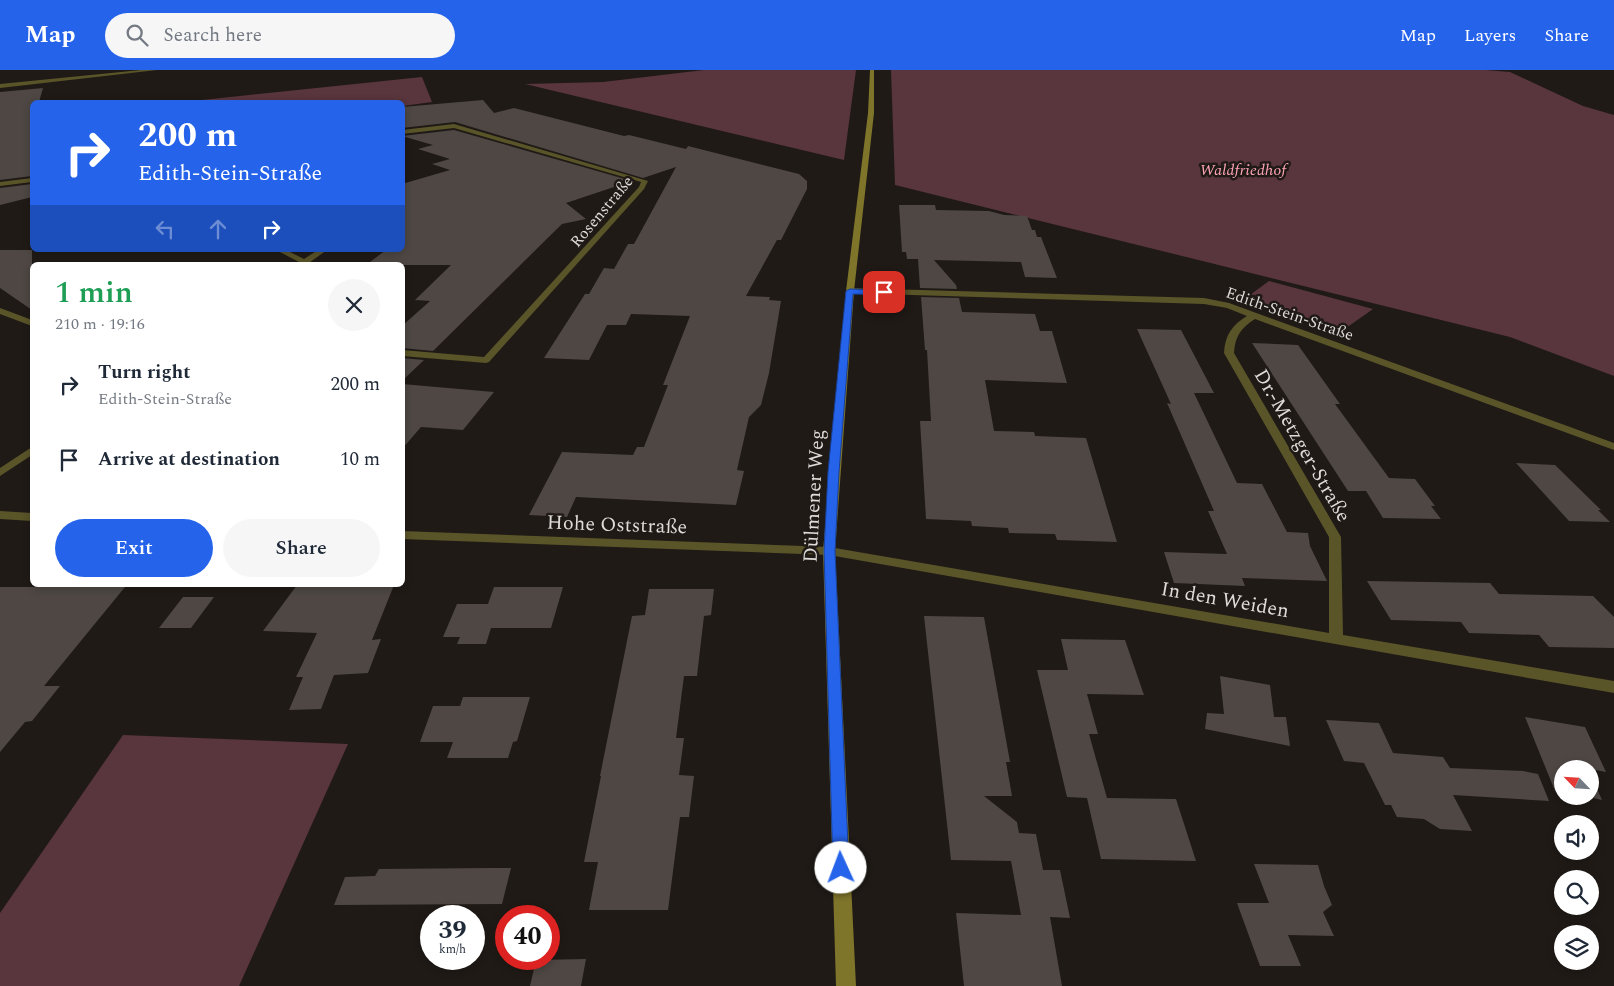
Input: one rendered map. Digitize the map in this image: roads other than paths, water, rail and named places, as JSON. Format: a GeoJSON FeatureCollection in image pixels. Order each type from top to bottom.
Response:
{"type":"FeatureCollection","features":[{"type":"Feature","properties":{"kind":"street"},"geometry":{"type":"LineString","coordinates":[[0,86],[155,70]]}},
{"type":"Feature","properties":{"kind":"street","name":"Dülmener Weg"},"geometry":{"type":"LineString","coordinates":[[846,986],[829,551],[850,291],[871,113],[872,70]]}},
{"type":"Feature","properties":{"kind":"street","name":"Rosenstraße"},"geometry":{"type":"LineString","coordinates":[[405,132],[454,126],[645,181],[642,188],[486,360],[405,353]]}},
{"type":"Feature","properties":{"kind":"street"},"geometry":{"type":"LineString","coordinates":[[0,184],[30,180]]}},
{"type":"Feature","properties":{"kind":"street"},"geometry":{"type":"LineString","coordinates":[[283,252],[300,262]]}},
{"type":"Feature","properties":{"kind":"street"},"geometry":{"type":"LineString","coordinates":[[304,262],[320,252]]}},
{"type":"Feature","properties":{"kind":"street","name":"Edith-Stein-Straße"},"geometry":{"type":"LineString","coordinates":[[850,291],[1204,301],[1230,306],[1614,447]]}},
{"type":"Feature","properties":{"kind":"street"},"geometry":{"type":"LineString","coordinates":[[0,310],[30,322]]}},
{"type":"Feature","properties":{"kind":"street","name":"Dr.-Metzger-Straße"},"geometry":{"type":"LineString","coordinates":[[1255,315],[1238,325],[1229,339],[1229,353],[1335,537],[1336,639]]}},
{"type":"Feature","properties":{"kind":"street"},"geometry":{"type":"LineString","coordinates":[[0,473],[30,451]]}},
{"type":"Feature","properties":{"kind":"street"},"geometry":{"type":"LineString","coordinates":[[0,515],[30,517]]}},
{"type":"Feature","properties":{"kind":"street","name":"Hohe Oststraße"},"geometry":{"type":"LineString","coordinates":[[405,535],[829,551]]}},
{"type":"Feature","properties":{"kind":"street","name":"In den Weiden"},"geometry":{"type":"LineString","coordinates":[[829,551],[1614,687]]}},
{"type":"Feature","properties":{"kind":"park label","name":"Waldfriedhof"},"geometry":{"type":"Point","coordinates":[1243,169]}}]}
